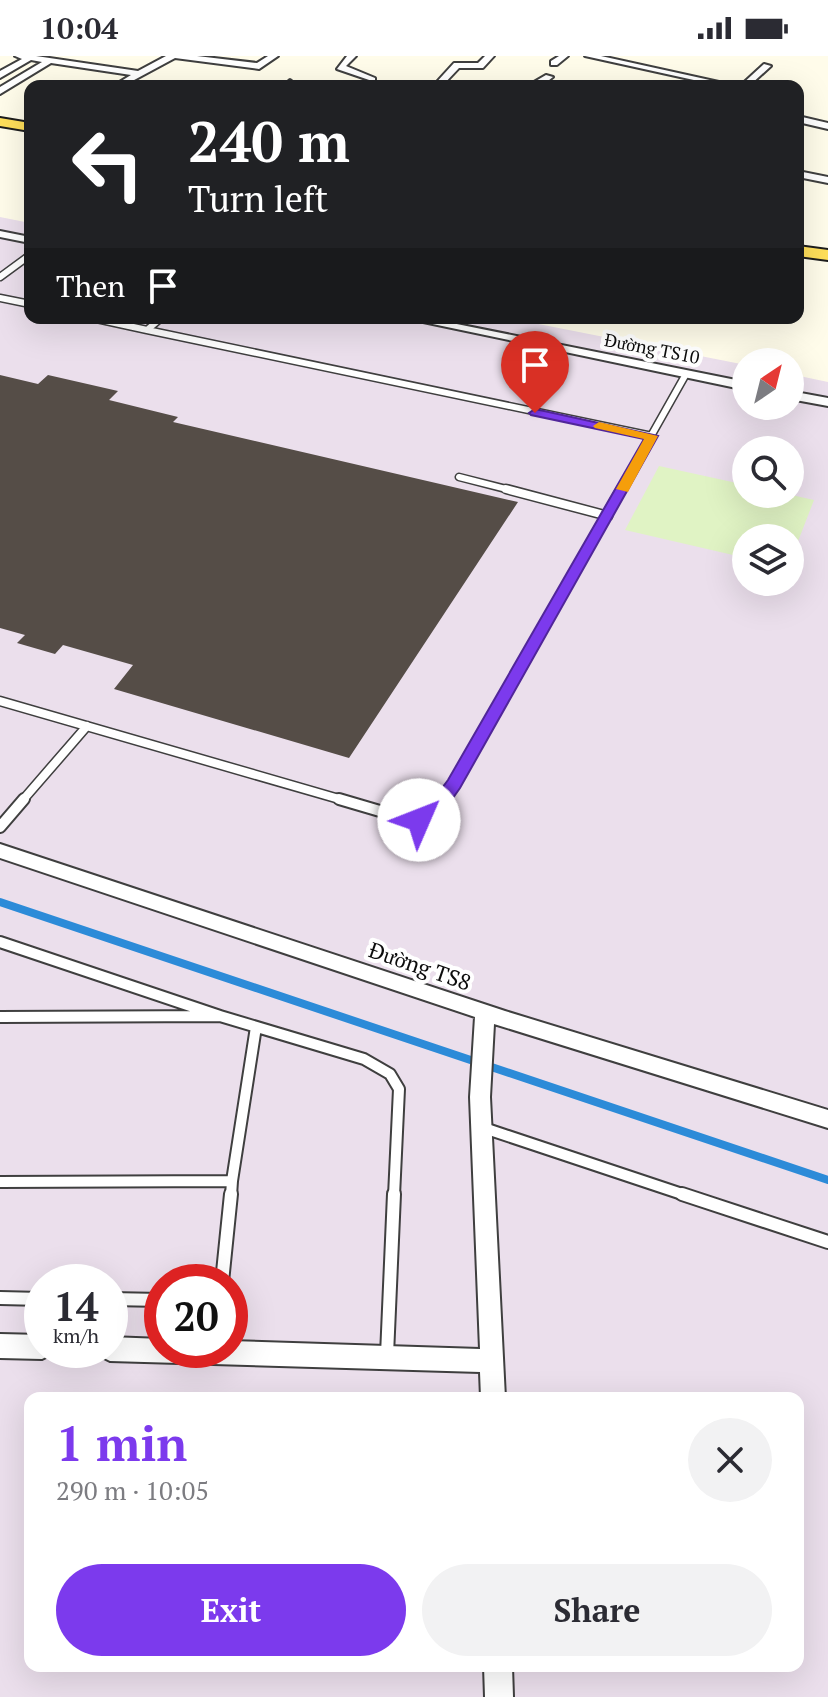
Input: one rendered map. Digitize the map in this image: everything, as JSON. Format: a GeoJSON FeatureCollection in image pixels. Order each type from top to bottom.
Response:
{"type":"FeatureCollection","features":[{"type":"Feature","properties":{"kind":"main road"},"geometry":{"type":"LineString","coordinates":[[0,122],[24,126]]}},
{"type":"Feature","properties":{"kind":"main road"},"geometry":{"type":"LineString","coordinates":[[0,138],[24,142]]}},
{"type":"Feature","properties":{"kind":"main road"},"geometry":{"type":"LineString","coordinates":[[804,252],[828,255]]}},
{"type":"Feature","properties":{"kind":"main road"},"geometry":{"type":"LineString","coordinates":[[804,269],[828,272]]}},
{"type":"Feature","properties":{"kind":"street"},"geometry":{"type":"LineString","coordinates":[[19,56],[140,74]]}},
{"type":"Feature","properties":{"kind":"street"},"geometry":{"type":"LineString","coordinates":[[82,66],[106,56]]}},
{"type":"Feature","properties":{"kind":"street"},"geometry":{"type":"LineString","coordinates":[[128,80],[174,56],[259,66],[274,56]]}},
{"type":"Feature","properties":{"kind":"street"},"geometry":{"type":"LineString","coordinates":[[352,56],[340,67],[372,80]]}},
{"type":"Feature","properties":{"kind":"street"},"geometry":{"type":"LineString","coordinates":[[443,80],[456,66],[479,67],[490,56]]}},
{"type":"Feature","properties":{"kind":"street"},"geometry":{"type":"LineString","coordinates":[[554,63],[564,56]]}},
{"type":"Feature","properties":{"kind":"street"},"geometry":{"type":"LineString","coordinates":[[589,56],[704,80]]}},
{"type":"Feature","properties":{"kind":"street"},"geometry":{"type":"LineString","coordinates":[[0,75],[29,58]]}},
{"type":"Feature","properties":{"kind":"street"},"geometry":{"type":"LineString","coordinates":[[0,91],[49,61]]}},
{"type":"Feature","properties":{"kind":"street"},"geometry":{"type":"LineString","coordinates":[[751,80],[767,66]]}},
{"type":"Feature","properties":{"kind":"street"},"geometry":{"type":"LineString","coordinates":[[544,80],[549,77]]}},
{"type":"Feature","properties":{"kind":"street"},"geometry":{"type":"LineString","coordinates":[[804,120],[828,126]]}},
{"type":"Feature","properties":{"kind":"street"},"geometry":{"type":"LineString","coordinates":[[804,175],[828,180]]}},
{"type":"Feature","properties":{"kind":"street"},"geometry":{"type":"LineString","coordinates":[[0,234],[24,239]]}},
{"type":"Feature","properties":{"kind":"street","name":"Đường TS10"},"geometry":{"type":"LineString","coordinates":[[440,324],[732,383]]}},
{"type":"Feature","properties":{"kind":"street"},"geometry":{"type":"LineString","coordinates":[[804,398],[828,402]]}},
{"type":"Feature","properties":{"kind":"street","name":"Đường TS8"},"geometry":{"type":"LineString","coordinates":[[0,851],[485,1013],[828,1119]]}},
{"type":"Feature","properties":{"kind":"street"},"geometry":{"type":"LineString","coordinates":[[485,1013],[480,1097],[493,1392]]}},
{"type":"Feature","properties":{"kind":"street"},"geometry":{"type":"LineString","coordinates":[[0,1346],[24,1347]]}},
{"type":"Feature","properties":{"kind":"street"},"geometry":{"type":"LineString","coordinates":[[128,1350],[492,1361]]}},
{"type":"Feature","properties":{"kind":"street"},"geometry":{"type":"LineString","coordinates":[[498,1672],[499,1697]]}},
{"type":"Feature","properties":{"kind":"lane"},"geometry":{"type":"LineString","coordinates":[[2,274],[24,259]]}},
{"type":"Feature","properties":{"kind":"lane"},"geometry":{"type":"LineString","coordinates":[[0,298],[24,303]]}},
{"type":"Feature","properties":{"kind":"lane"},"geometry":{"type":"LineString","coordinates":[[120,324],[652,436]]}},
{"type":"Feature","properties":{"kind":"lane"},"geometry":{"type":"LineString","coordinates":[[147,330],[154,324]]}},
{"type":"Feature","properties":{"kind":"lane"},"geometry":{"type":"LineString","coordinates":[[0,701],[419,820],[437,808],[454,784],[686,374]]}},
{"type":"Feature","properties":{"kind":"lane"},"geometry":{"type":"LineString","coordinates":[[459,477],[608,516]]}},
{"type":"Feature","properties":{"kind":"lane"},"geometry":{"type":"LineString","coordinates":[[0,827],[87,726]]}},
{"type":"Feature","properties":{"kind":"lane"},"geometry":{"type":"LineString","coordinates":[[0,942],[220,1016],[364,1059],[390,1074],[399,1089],[387,1358]]}},
{"type":"Feature","properties":{"kind":"lane"},"geometry":{"type":"LineString","coordinates":[[0,1017],[220,1016]]}},
{"type":"Feature","properties":{"kind":"lane"},"geometry":{"type":"LineString","coordinates":[[224,1264],[232,1181],[256,1027]]}},
{"type":"Feature","properties":{"kind":"lane"},"geometry":{"type":"LineString","coordinates":[[481,1127],[828,1242]]}},
{"type":"Feature","properties":{"kind":"lane"},"geometry":{"type":"LineString","coordinates":[[0,1182],[232,1181]]}},
{"type":"Feature","properties":{"kind":"lane"},"geometry":{"type":"LineString","coordinates":[[0,1298],[24,1299]]}},
{"type":"Feature","properties":{"kind":"shaded area"},"geometry":{"type":"Polygon","coordinates":[[[0,217],[24,222],[24,324],[538,324],[732,362],[732,420],[804,420],[804,377],[828,382],[828,1697],[0,1697],[0,217]]]}},
{"type":"Feature","properties":{"kind":"green space"},"geometry":{"type":"Polygon","coordinates":[[[659,466],[732,482],[732,508],[804,508],[804,498],[814,500],[804,526],[732,524],[732,555],[625,530],[659,466]]]}},
{"type":"Feature","properties":{"kind":"building"},"geometry":{"type":"Polygon","coordinates":[[[0,375],[38,384],[48,375],[118,391],[109,400],[178,417],[173,422],[518,502],[349,758],[114,689],[133,665],[63,645],[55,654],[17,643],[25,635],[0,628],[0,375]]]}},
{"type":"Feature","properties":{"kind":"waterway"},"geometry":{"type":"LineString","coordinates":[[0,902],[828,1180]]}},
{"type":"Feature","properties":{"kind":"slow traffic"},"geometry":{"type":"LineString","coordinates":[[599,426],[652,436],[623,489]]}},
{"type":"Feature","properties":{"kind":"route"},"geometry":{"type":"LineString","coordinates":[[419,820],[437,808],[454,784],[652,436],[535,413]]}}]}
